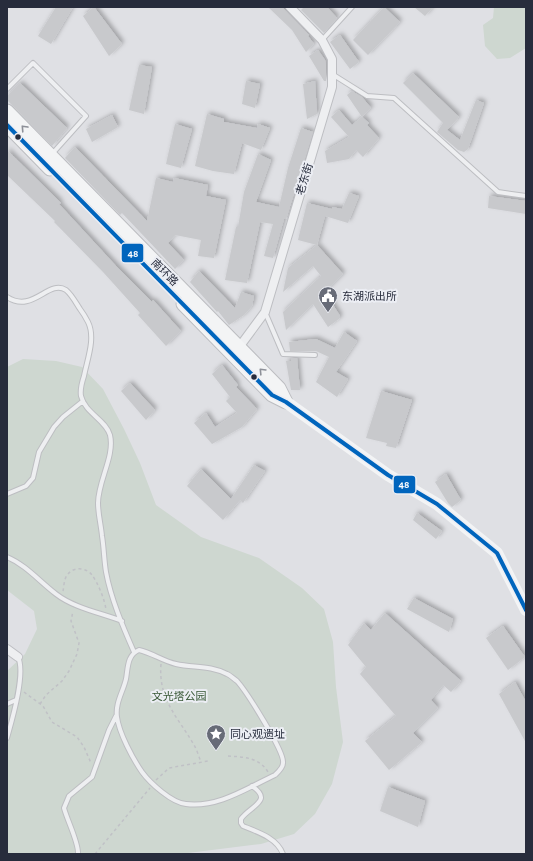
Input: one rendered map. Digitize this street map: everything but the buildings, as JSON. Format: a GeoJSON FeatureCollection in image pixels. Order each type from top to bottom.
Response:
{"type":"FeatureCollection","features":[{"type":"Feature","properties":{"kind":"main road","name":"南环路"},"geometry":{"type":"LineString","coordinates":[[7,111],[48,159],[237,351],[279,388],[286,402],[388,475],[437,504],[497,552],[526,610]]}},
{"type":"Feature","properties":{"kind":"main road","name":"南环路"},"geometry":{"type":"LineString","coordinates":[[7,125],[48,159]]}},
{"type":"Feature","properties":{"kind":"street","name":"老东街"},"geometry":{"type":"LineString","coordinates":[[237,351],[265,312],[332,87],[332,59],[322,40],[290,7]]}},
{"type":"Feature","properties":{"kind":"street"},"geometry":{"type":"LineString","coordinates":[[7,649],[18,657]]}},
{"type":"Feature","properties":{"kind":"lane"},"geometry":{"type":"LineString","coordinates":[[322,40],[352,7]]}},
{"type":"Feature","properties":{"kind":"lane"},"geometry":{"type":"LineString","coordinates":[[7,89],[33,62],[86,116],[48,159]]}},
{"type":"Feature","properties":{"kind":"lane"},"geometry":{"type":"LineString","coordinates":[[332,73],[367,96],[394,98],[498,192],[526,196]]}},
{"type":"Feature","properties":{"kind":"lane"},"geometry":{"type":"LineString","coordinates":[[7,297],[12,301],[22,303],[29,302],[50,290],[58,288],[65,290],[72,297],[88,322],[90,328],[90,348],[81,387],[81,397],[110,435],[109,458],[99,490],[98,504],[107,573],[122,621],[134,652]]}},
{"type":"Feature","properties":{"kind":"lane"},"geometry":{"type":"LineString","coordinates":[[265,312],[283,354],[315,354]]}},
{"type":"Feature","properties":{"kind":"lane"},"geometry":{"type":"LineString","coordinates":[[7,494],[26,486],[33,478],[39,452],[54,427],[63,417],[83,401]]}},
{"type":"Feature","properties":{"kind":"lane"},"geometry":{"type":"LineString","coordinates":[[7,558],[22,567],[62,598],[122,621]]}},
{"type":"Feature","properties":{"kind":"lane"},"geometry":{"type":"LineString","coordinates":[[139,650],[148,652],[161,659],[177,664],[207,668],[227,674],[237,682],[260,715],[280,750],[284,764],[281,770],[271,777],[214,803],[187,805],[176,801],[153,784],[142,772],[126,743],[116,716],[117,704],[125,682],[130,657],[134,652],[139,650]]}},
{"type":"Feature","properties":{"kind":"lane"},"geometry":{"type":"LineString","coordinates":[[7,738],[19,690],[20,663],[18,657]]}},
{"type":"Feature","properties":{"kind":"lane"},"geometry":{"type":"LineString","coordinates":[[7,704],[16,700]]}},
{"type":"Feature","properties":{"kind":"lane"},"geometry":{"type":"LineString","coordinates":[[78,854],[77,846],[64,808],[69,796],[92,777],[109,730],[116,716]]}},
{"type":"Feature","properties":{"kind":"lane"},"geometry":{"type":"LineString","coordinates":[[252,786],[259,791],[261,794],[261,799],[243,816],[241,823],[243,826],[270,838],[277,844],[283,854]]}},
{"type":"Feature","properties":{"kind":"path"},"geometry":{"type":"LineString","coordinates":[[62,598],[66,579],[69,573],[81,568],[88,571],[92,575],[105,601],[106,616]]}},
{"type":"Feature","properties":{"kind":"path"},"geometry":{"type":"LineString","coordinates":[[40,704],[46,694],[62,681],[69,671],[77,654],[79,643],[71,621],[75,604]]}},
{"type":"Feature","properties":{"kind":"path"},"geometry":{"type":"LineString","coordinates":[[161,659],[160,673],[164,693],[170,709],[195,746],[201,762]]}},
{"type":"Feature","properties":{"kind":"path"},"geometry":{"type":"LineString","coordinates":[[19,690],[26,692],[43,706],[52,722],[77,737],[84,747],[95,770]]}},
{"type":"Feature","properties":{"kind":"path"},"geometry":{"type":"LineString","coordinates":[[228,756],[244,757],[259,761],[266,768],[271,777]]}},
{"type":"Feature","properties":{"kind":"path"},"geometry":{"type":"LineString","coordinates":[[95,854],[153,784],[169,768],[208,761]]}},
{"type":"Feature","properties":{"kind":"green space"},"geometry":{"type":"Polygon","coordinates":[[[494,7],[526,7],[526,48],[510,58],[497,59],[485,46],[483,25],[493,18],[494,7]]]}},
{"type":"Feature","properties":{"kind":"green space","name":"文光塔公园"},"geometry":{"type":"Polygon","coordinates":[[[23,359],[56,361],[82,367],[103,389],[140,463],[156,505],[201,537],[259,558],[302,588],[324,609],[333,642],[336,687],[343,742],[332,784],[315,814],[294,834],[261,844],[180,854],[7,854],[7,671],[25,654],[37,629],[34,611],[7,590],[7,367],[23,359]]]}},
{"type":"Feature","properties":{"kind":"transit line","name":"48"},"geometry":{"type":"LineString","coordinates":[[7,125],[272,395],[286,402],[388,475],[437,504],[497,553],[526,610]]}},
{"type":"Feature","properties":{"kind":"place","name":"东湖派出所"},"geometry":{"type":"Point","coordinates":[328,313]}},
{"type":"Feature","properties":{"kind":"place","name":"同心观遗址"},"geometry":{"type":"Point","coordinates":[216,751]}}]}
